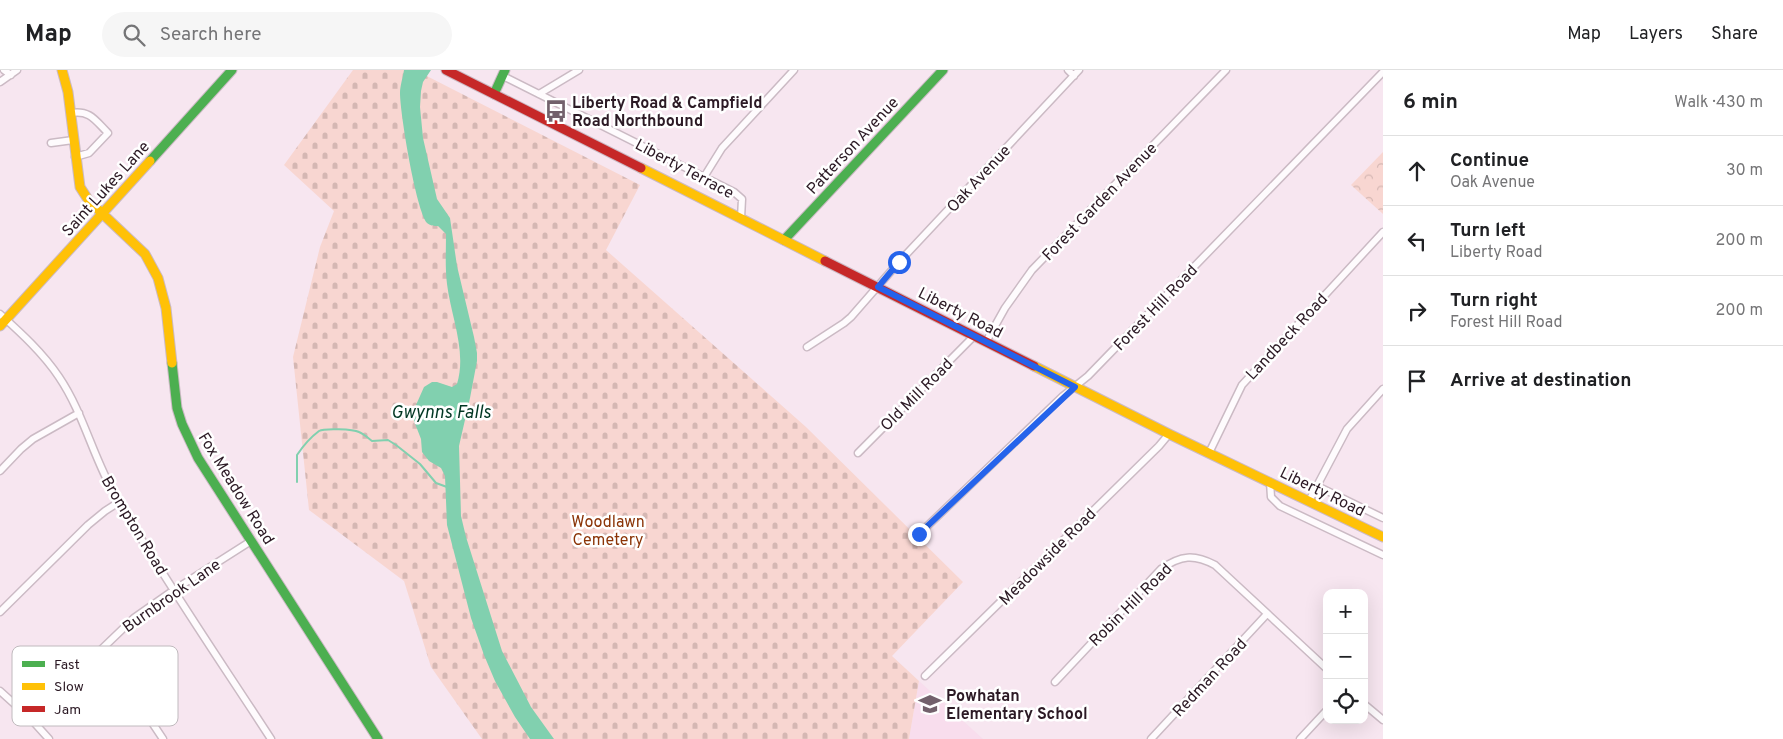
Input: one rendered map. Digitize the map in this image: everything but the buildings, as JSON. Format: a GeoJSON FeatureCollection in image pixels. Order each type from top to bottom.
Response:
{"type":"FeatureCollection","features":[{"type":"Feature","properties":{"kind":"main road","name":"Fox Meadow Road"},"geometry":{"type":"LineString","coordinates":[[62,70],[68,92],[74,156],[80,187],[89,201],[145,254],[158,278],[166,308],[175,391],[182,424],[198,458],[378,739]]}},
{"type":"Feature","properties":{"kind":"main road","name":"Saint Lukes Lane"},"geometry":{"type":"LineString","coordinates":[[2,320],[102,214],[232,70]]}},
{"type":"Feature","properties":{"kind":"main road","name":"Liberty Road"},"geometry":{"type":"LineString","coordinates":[[446,70],[1169,434],[1383,537]]}},
{"type":"Feature","properties":{"kind":"main road","name":"Patterson Avenue"},"geometry":{"type":"LineString","coordinates":[[784,240],[943,70]]}},
{"type":"Feature","properties":{"kind":"main road"},"geometry":{"type":"LineString","coordinates":[[494,94],[504,73]]}},
{"type":"Feature","properties":{"kind":"street"},"geometry":{"type":"LineString","coordinates":[[4,70],[11,75]]}},
{"type":"Feature","properties":{"kind":"street"},"geometry":{"type":"LineString","coordinates":[[0,82],[17,70]]}},
{"type":"Feature","properties":{"kind":"street"},"geometry":{"type":"LineString","coordinates":[[539,94],[579,70]]}},
{"type":"Feature","properties":{"kind":"street"},"geometry":{"type":"LineString","coordinates":[[704,177],[722,148],[794,70]]}},
{"type":"Feature","properties":{"kind":"street"},"geometry":{"type":"LineString","coordinates":[[1068,70],[1074,76]]}},
{"type":"Feature","properties":{"kind":"street","name":"Oak Avenue"},"geometry":{"type":"LineString","coordinates":[[807,347],[844,323],[1080,70]]}},
{"type":"Feature","properties":{"kind":"street","name":"Forest Garden Avenue"},"geometry":{"type":"LineString","coordinates":[[986,342],[1005,308],[1032,270],[1226,70]]}},
{"type":"Feature","properties":{"kind":"street","name":"Forest Hill Road"},"geometry":{"type":"LineString","coordinates":[[919,534],[1095,369],[1383,72]]}},
{"type":"Feature","properties":{"kind":"street","name":"Liberty Terrace"},"geometry":{"type":"LineString","coordinates":[[504,73],[539,94],[739,195],[742,202],[741,218]]}},
{"type":"Feature","properties":{"kind":"street"},"geometry":{"type":"LineString","coordinates":[[71,113],[86,113],[108,133],[89,153],[74,156]]}},
{"type":"Feature","properties":{"kind":"street"},"geometry":{"type":"LineString","coordinates":[[51,143],[73,140]]}},
{"type":"Feature","properties":{"kind":"street","name":"Landbeck Road"},"geometry":{"type":"LineString","coordinates":[[1209,453],[1242,385],[1383,232]]}},
{"type":"Feature","properties":{"kind":"street","name":"Brompton Road"},"geometry":{"type":"LineString","coordinates":[[2,320],[34,346],[59,377],[78,413],[99,466],[119,502],[271,739]]}},
{"type":"Feature","properties":{"kind":"street","name":"Old Mill Road"},"geometry":{"type":"LineString","coordinates":[[858,453],[974,336]]}},
{"type":"Feature","properties":{"kind":"street"},"geometry":{"type":"LineString","coordinates":[[1309,501],[1347,429],[1383,389]]}},
{"type":"Feature","properties":{"kind":"street"},"geometry":{"type":"LineString","coordinates":[[0,471],[33,439],[78,413]]}},
{"type":"Feature","properties":{"kind":"street","name":"Meadowside Road"},"geometry":{"type":"LineString","coordinates":[[925,676],[1169,434]]}},
{"type":"Feature","properties":{"kind":"street"},"geometry":{"type":"LineString","coordinates":[[1270,482],[1271,497],[1280,506],[1383,555]]}},
{"type":"Feature","properties":{"kind":"street"},"geometry":{"type":"LineString","coordinates":[[1317,486],[1383,518]]}},
{"type":"Feature","properties":{"kind":"street"},"geometry":{"type":"LineString","coordinates":[[0,612],[96,517],[119,502]]}},
{"type":"Feature","properties":{"kind":"street","name":"Burnbrook Lane"},"geometry":{"type":"LineString","coordinates":[[104,646],[134,618],[251,541]]}},
{"type":"Feature","properties":{"kind":"street","name":"Robin Hill Road"},"geometry":{"type":"LineString","coordinates":[[1055,682],[1161,569],[1176,559],[1196,558],[1215,565],[1323,665]]}},
{"type":"Feature","properties":{"kind":"street","name":"Redman Road"},"geometry":{"type":"LineString","coordinates":[[1151,739],[1267,614]]}},
{"type":"Feature","properties":{"kind":"street"},"geometry":{"type":"LineString","coordinates":[[0,691],[12,702]]}},
{"type":"Feature","properties":{"kind":"street"},"geometry":{"type":"LineString","coordinates":[[1368,707],[1383,720]]}},
{"type":"Feature","properties":{"kind":"street"},"geometry":{"type":"LineString","coordinates":[[1300,739],[1323,714]]}},
{"type":"Feature","properties":{"kind":"street"},"geometry":{"type":"LineString","coordinates":[[38,726],[50,739]]}},
{"type":"Feature","properties":{"kind":"street"},"geometry":{"type":"LineString","coordinates":[[154,726],[163,739]]}},
{"type":"Feature","properties":{"kind":"shaded area","name":"Powhatan Elementary School"},"geometry":{"type":"Polygon","coordinates":[[[919,681],[983,739],[909,739],[919,681]]]}},
{"type":"Feature","properties":{"kind":"green space","name":"Woodlawn Cemetery"},"geometry":{"type":"Polygon","coordinates":[[[353,70],[415,70],[640,185],[606,250],[806,427],[963,582],[892,656],[919,681],[909,739],[482,739],[431,667],[404,581],[309,510],[293,357],[320,247],[334,211],[284,165],[353,70]]]}},
{"type":"Feature","properties":{"kind":"green space"},"geometry":{"type":"Polygon","coordinates":[[[1383,152],[1383,214],[1351,185],[1383,152]]]}},
{"type":"Feature","properties":{"kind":"water","name":"Gwynns Falls"},"geometry":{"type":"Polygon","coordinates":[[[404,70],[431,70],[423,82],[421,91],[420,107],[423,138],[437,199],[450,218],[457,266],[477,353],[470,398],[459,446],[461,516],[502,651],[531,707],[554,739],[530,739],[495,681],[471,618],[447,525],[445,476],[441,468],[429,461],[422,452],[421,439],[414,421],[416,405],[424,387],[432,382],[452,387],[457,384],[460,372],[460,359],[447,284],[446,234],[438,226],[427,223],[418,200],[409,161],[400,93],[404,70]]]}},
{"type":"Feature","properties":{"kind":"waterway"},"geometry":{"type":"LineString","coordinates":[[297,482],[297,455],[302,448],[319,431],[339,429],[359,432],[372,441],[388,440],[420,464],[436,483],[447,487]]}},
{"type":"Feature","properties":{"kind":"traffic: fast"},"geometry":{"type":"LineString","coordinates":[[150,161],[232,70]]}},
{"type":"Feature","properties":{"kind":"traffic: fast"},"geometry":{"type":"LineString","coordinates":[[494,94],[505,70]]}},
{"type":"Feature","properties":{"kind":"traffic: fast"},"geometry":{"type":"LineString","coordinates":[[784,240],[943,70]]}},
{"type":"Feature","properties":{"kind":"traffic: fast"},"geometry":{"type":"LineString","coordinates":[[172,363],[177,408],[182,424],[198,458],[378,739]]}},
{"type":"Feature","properties":{"kind":"traffic: slow"},"geometry":{"type":"LineString","coordinates":[[62,70],[68,92],[80,187],[89,201],[145,254],[158,278],[166,308],[172,363]]}},
{"type":"Feature","properties":{"kind":"traffic: slow"},"geometry":{"type":"LineString","coordinates":[[0,326],[150,161]]}},
{"type":"Feature","properties":{"kind":"traffic: slow"},"geometry":{"type":"LineString","coordinates":[[641,168],[825,261]]}},
{"type":"Feature","properties":{"kind":"traffic: slow"},"geometry":{"type":"LineString","coordinates":[[1034,366],[1169,434],[1383,537]]}},
{"type":"Feature","properties":{"kind":"traffic: jam"},"geometry":{"type":"LineString","coordinates":[[446,70],[641,168]]}},
{"type":"Feature","properties":{"kind":"traffic: jam"},"geometry":{"type":"LineString","coordinates":[[825,261],[1034,366]]}},
{"type":"Feature","properties":{"kind":"place","name":"Liberty Road & Campfield Road Northbound"},"geometry":{"type":"Point","coordinates":[556,111]}},
{"type":"Feature","properties":{"kind":"place","name":"Powhatan Elementary School"},"geometry":{"type":"Point","coordinates":[930,704]}},
{"type":"Feature","properties":{"kind":"route"},"geometry":{"type":"LineString","coordinates":[[899,262],[878,287],[1075,387],[1063,396],[919,534]]}}]}
